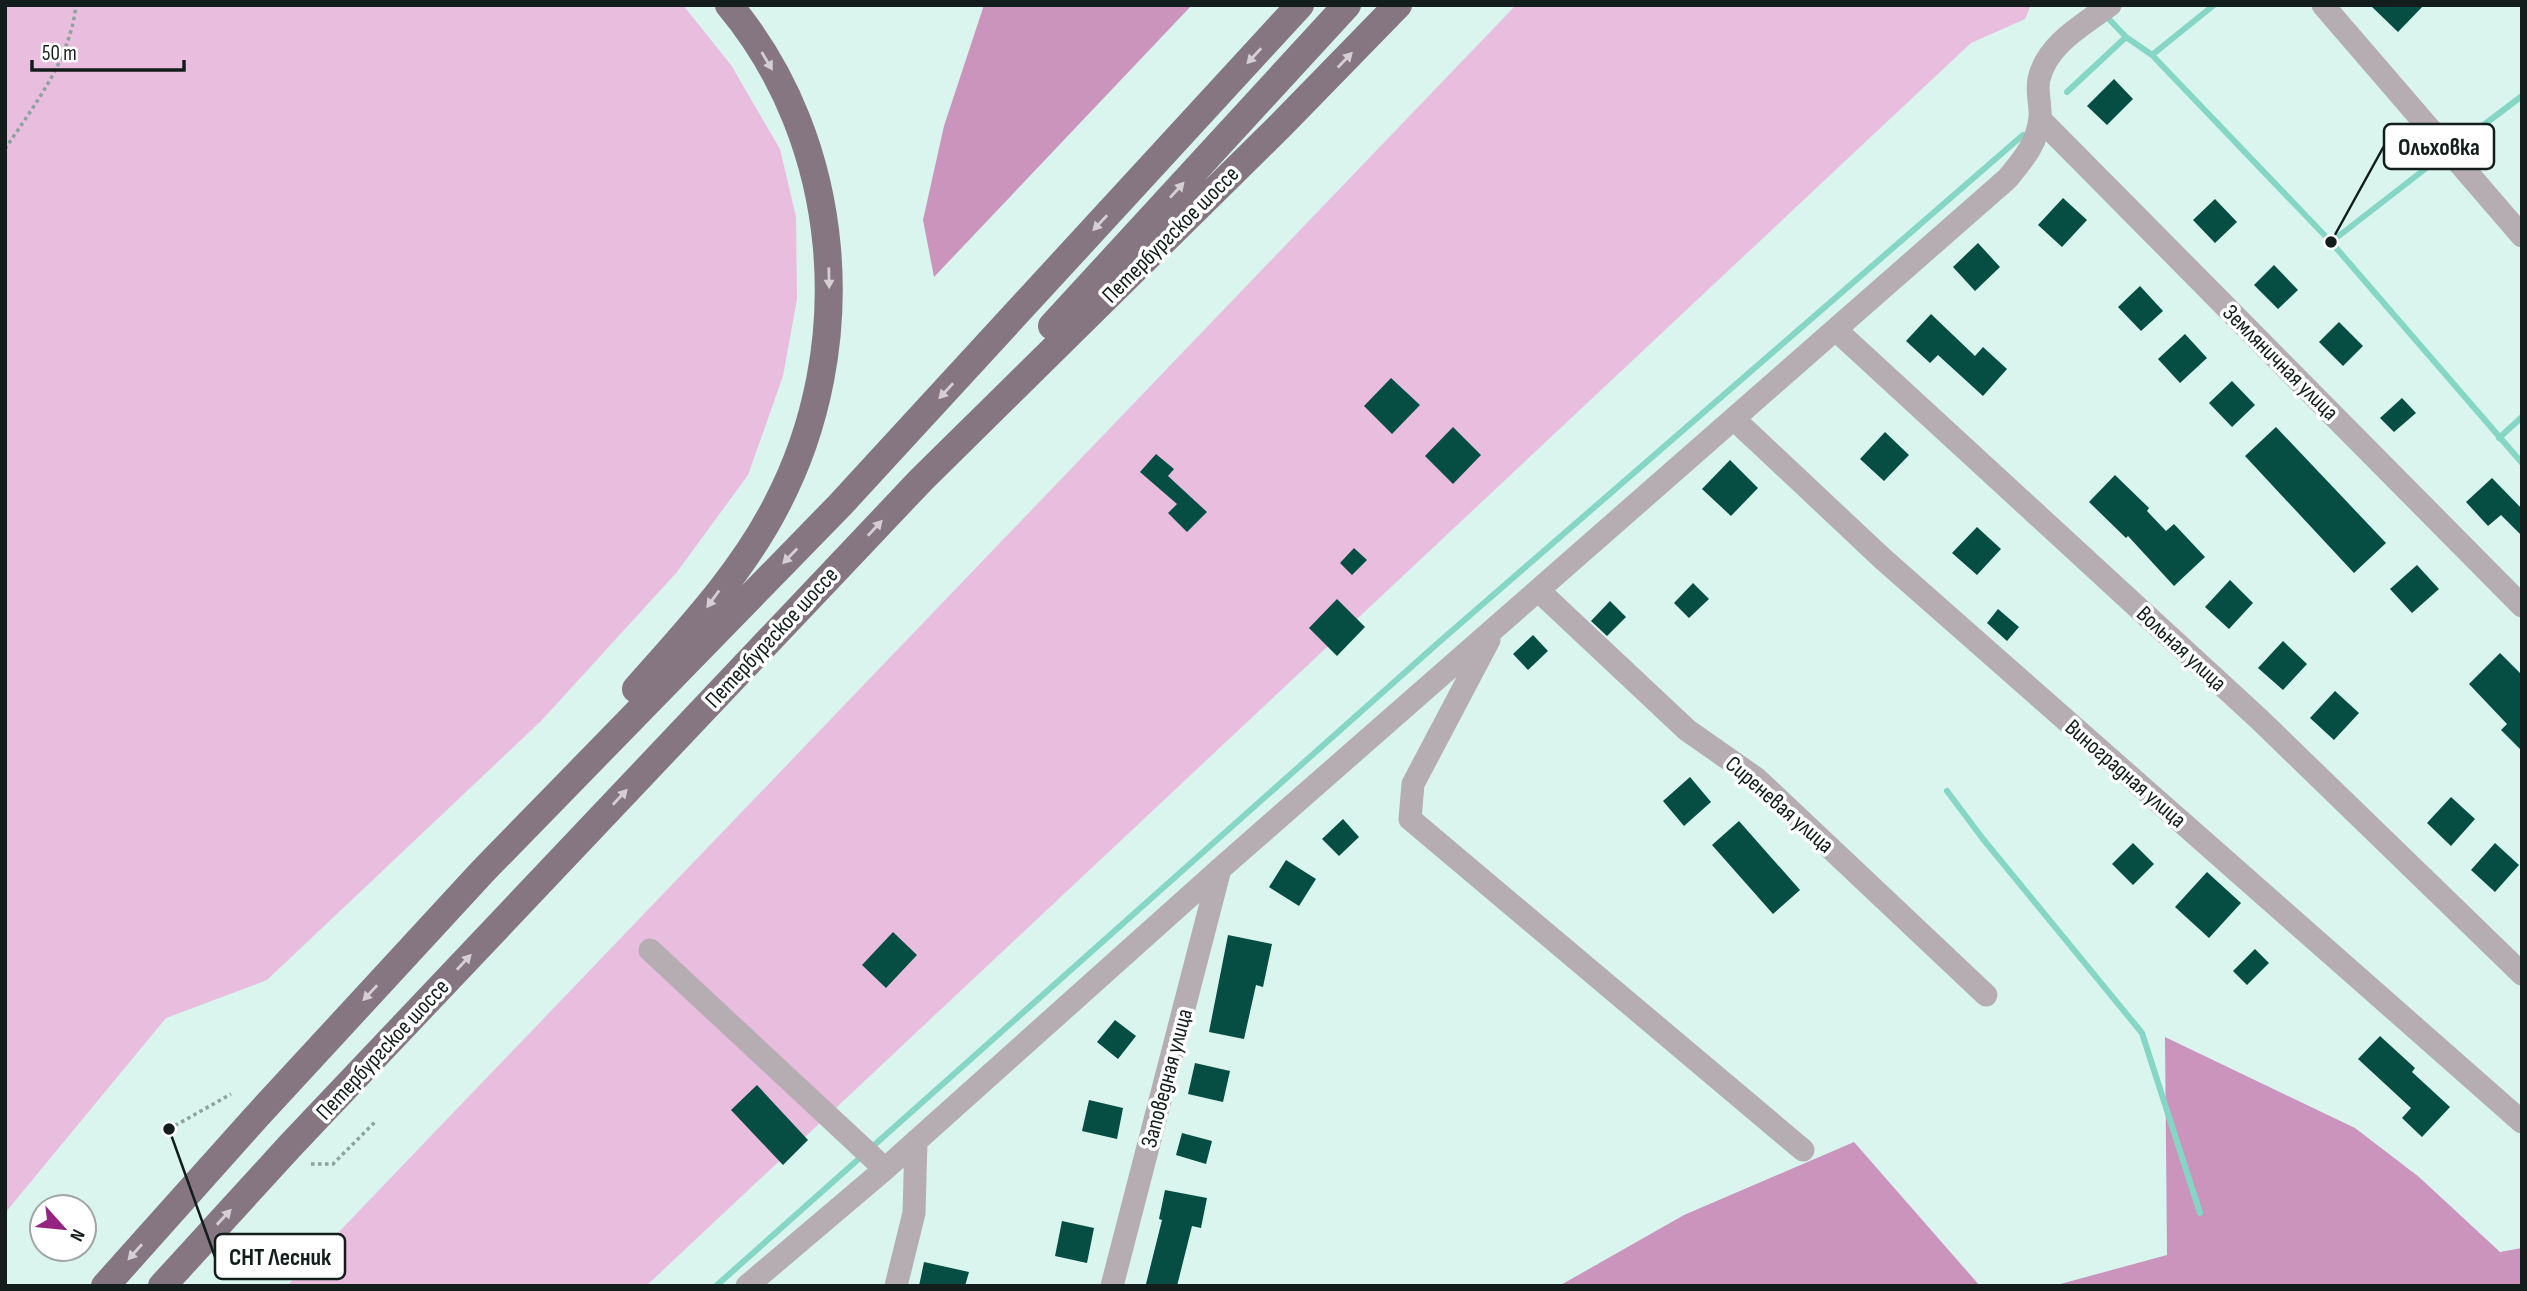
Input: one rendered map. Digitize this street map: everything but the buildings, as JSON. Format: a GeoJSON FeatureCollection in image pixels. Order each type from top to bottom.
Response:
{"type":"FeatureCollection","features":[{"type":"Feature","properties":{"kind":"main road"},"geometry":{"type":"LineString","coordinates":[[483,871],[602,726],[701,615],[740,564],[760,535],[792,474],[815,408],[826,351],[830,304],[821,200],[805,144],[788,101],[754,40],[729,5]]}},
{"type":"Feature","properties":{"kind":"main road","name":"Петербургское шоссе"},"geometry":{"type":"LineString","coordinates":[[105,1286],[257,1116],[483,871],[840,505],[1300,5]]}},
{"type":"Feature","properties":{"kind":"main road"},"geometry":{"type":"LineString","coordinates":[[921,480],[990,392],[1347,5]]}},
{"type":"Feature","properties":{"kind":"main road","name":"Петербургское шоссе"},"geometry":{"type":"LineString","coordinates":[[162,1286],[290,1146],[921,480],[1270,136],[1398,5]]}},
{"type":"Feature","properties":{"kind":"street"},"geometry":{"type":"LineString","coordinates":[[747,1286],[873,1157],[916,1141],[1220,869],[2007,179],[2029,153],[2040,119],[2039,80],[2049,58],[2061,41],[2110,5]]}},
{"type":"Feature","properties":{"kind":"street"},"geometry":{"type":"LineString","coordinates":[[2323,5],[2522,236]]}},
{"type":"Feature","properties":{"kind":"street","name":"Земляничная улица"},"geometry":{"type":"LineString","coordinates":[[2040,119],[2522,606]]}},
{"type":"Feature","properties":{"kind":"street","name":"Вольная улица"},"geometry":{"type":"LineString","coordinates":[[1836,330],[2259,719],[2522,974]]}},
{"type":"Feature","properties":{"kind":"street","name":"Виноградная улица"},"geometry":{"type":"LineString","coordinates":[[1734,419],[1883,559],[2522,1122]]}},
{"type":"Feature","properties":{"kind":"street","name":"Сиреневая улица"},"geometry":{"type":"LineString","coordinates":[[1539,591],[1687,730],[1757,779],[1986,995]]}},
{"type":"Feature","properties":{"kind":"street"},"geometry":{"type":"LineString","coordinates":[[1496,628],[1413,784],[1410,819],[1803,1150]]}},
{"type":"Feature","properties":{"kind":"street","name":"Заповедная улица"},"geometry":{"type":"LineString","coordinates":[[1112,1286],[1220,869]]}},
{"type":"Feature","properties":{"kind":"street"},"geometry":{"type":"LineString","coordinates":[[650,950],[873,1157]]}},
{"type":"Feature","properties":{"kind":"street"},"geometry":{"type":"LineString","coordinates":[[896,1286],[914,1213],[916,1141]]}},
{"type":"Feature","properties":{"kind":"path"},"geometry":{"type":"LineString","coordinates":[[5,149],[54,74],[73,29],[76,5]]}},
{"type":"Feature","properties":{"kind":"path"},"geometry":{"type":"LineString","coordinates":[[169,1129],[231,1094]]}},
{"type":"Feature","properties":{"kind":"path"},"geometry":{"type":"LineString","coordinates":[[311,1164],[333,1164],[376,1121]]}},
{"type":"Feature","properties":{"kind":"shaded area"},"geometry":{"type":"Polygon","coordinates":[[[5,5],[683,5],[731,65],[780,149],[796,217],[797,299],[783,376],[748,475],[677,572],[541,721],[267,980],[166,1018],[5,1213],[5,5]]]}},
{"type":"Feature","properties":{"kind":"shaded area"},"geometry":{"type":"Polygon","coordinates":[[[984,5],[1192,5],[934,277],[923,220],[944,126],[984,5]]]}},
{"type":"Feature","properties":{"kind":"shaded area"},"geometry":{"type":"Polygon","coordinates":[[[1516,5],[2031,5],[2025,19],[1971,43],[646,1286],[287,1286],[1516,5]]]}},
{"type":"Feature","properties":{"kind":"shaded area"},"geometry":{"type":"Polygon","coordinates":[[[2165,1037],[2355,1128],[2419,1177],[2500,1252],[2522,1248],[2522,1286],[2053,1286],[2167,1255],[2165,1037]]]}},
{"type":"Feature","properties":{"kind":"shaded area"},"geometry":{"type":"Polygon","coordinates":[[[1854,1142],[1980,1286],[1559,1286],[1684,1215],[1854,1142]]]}},
{"type":"Feature","properties":{"kind":"waterway"},"geometry":{"type":"LineString","coordinates":[[2152,55],[2214,5]]}},
{"type":"Feature","properties":{"kind":"waterway"},"geometry":{"type":"LineString","coordinates":[[2107,17],[2126,37],[2152,55],[2331,242],[2522,463]]}},
{"type":"Feature","properties":{"kind":"waterway"},"geometry":{"type":"LineString","coordinates":[[2067,92],[2126,37]]}},
{"type":"Feature","properties":{"kind":"waterway"},"geometry":{"type":"LineString","coordinates":[[2469,136],[2522,96]]}},
{"type":"Feature","properties":{"kind":"waterway"},"geometry":{"type":"LineString","coordinates":[[716,1286],[1438,643],[2023,135]]}},
{"type":"Feature","properties":{"kind":"waterway"},"geometry":{"type":"LineString","coordinates":[[2331,242],[2434,162]]}},
{"type":"Feature","properties":{"kind":"waterway"},"geometry":{"type":"LineString","coordinates":[[2499,438],[2522,417]]}},
{"type":"Feature","properties":{"kind":"waterway"},"geometry":{"type":"LineString","coordinates":[[1947,791],[2142,1033],[2200,1213]]}},
{"type":"Feature","properties":{"kind":"place","name":"Ольховка"},"geometry":{"type":"Point","coordinates":[2331,242]}},
{"type":"Feature","properties":{"kind":"place","name":"СНТ Лесник"},"geometry":{"type":"Point","coordinates":[169,1129]}}]}
